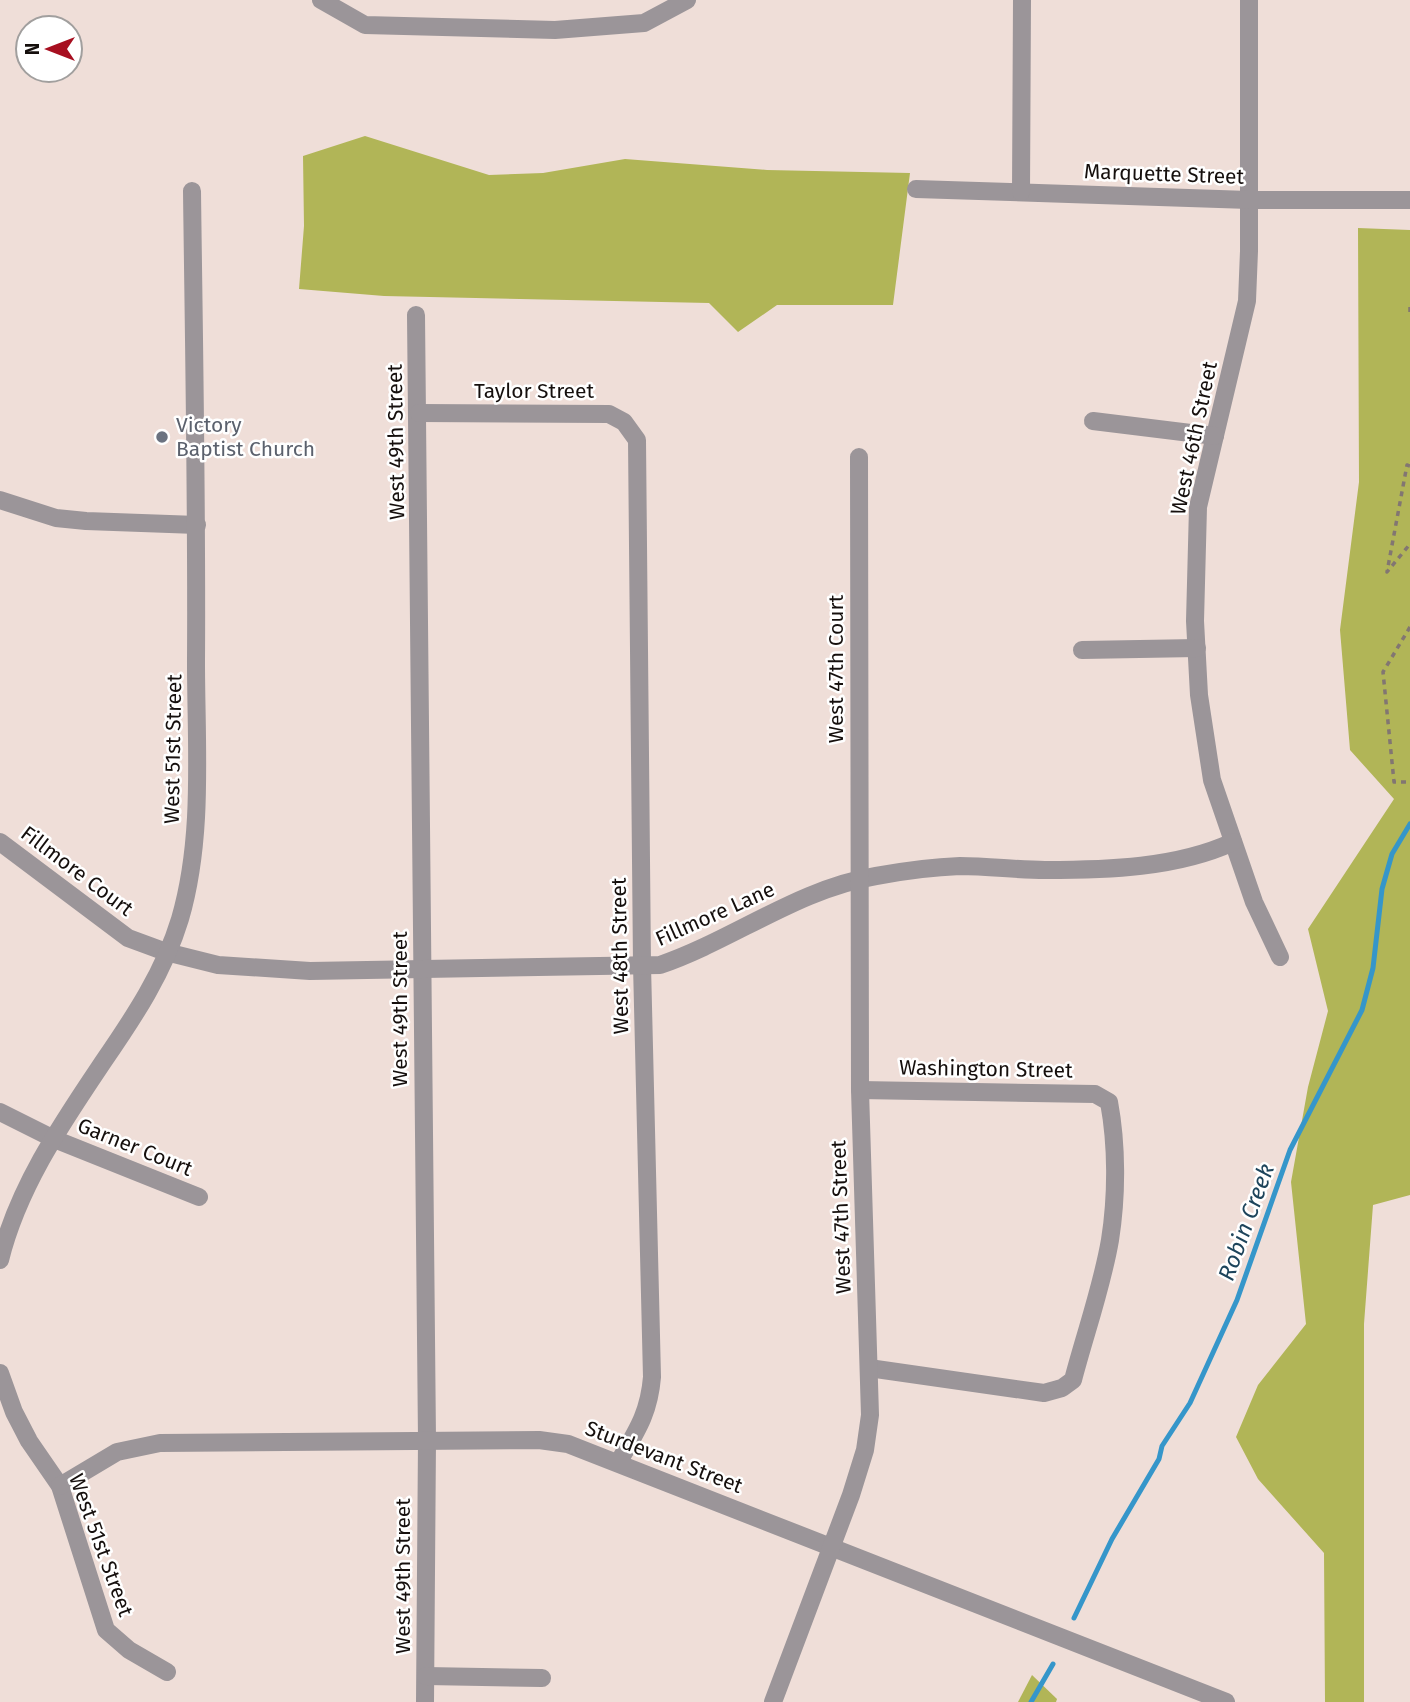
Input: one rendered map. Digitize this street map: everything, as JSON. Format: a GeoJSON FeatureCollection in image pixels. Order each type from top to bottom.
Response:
{"type":"FeatureCollection","features":[{"type":"Feature","properties":{"kind":"street"},"geometry":{"type":"LineString","coordinates":[[321,0],[365,25],[555,30],[644,23],[687,0]]}},
{"type":"Feature","properties":{"kind":"street"},"geometry":{"type":"LineString","coordinates":[[1021,192],[1023,0]]}},
{"type":"Feature","properties":{"kind":"street","name":"West 46th Street"},"geometry":{"type":"LineString","coordinates":[[1250,0],[1247,301],[1198,507],[1195,621],[1199,695],[1212,780],[1254,902],[1280,957]]}},
{"type":"Feature","properties":{"kind":"street","name":"Marquette Street"},"geometry":{"type":"LineString","coordinates":[[916,189],[1249,200],[1410,200]]}},
{"type":"Feature","properties":{"kind":"street","name":"West 51st Street"},"geometry":{"type":"LineString","coordinates":[[0,1260],[29,1183],[68,1114],[148,995],[180,920],[194,855],[197,525],[192,191]]}},
{"type":"Feature","properties":{"kind":"street","name":"West 49th Street"},"geometry":{"type":"LineString","coordinates":[[416,315],[427,1440],[425,1702]]}},
{"type":"Feature","properties":{"kind":"street","name":"Taylor Street"},"geometry":{"type":"LineString","coordinates":[[419,413],[609,414],[624,422],[637,440]]}},
{"type":"Feature","properties":{"kind":"street"},"geometry":{"type":"LineString","coordinates":[[1093,421],[1215,436]]}},
{"type":"Feature","properties":{"kind":"street","name":"West 48th Street"},"geometry":{"type":"LineString","coordinates":[[618,1463],[645,1417],[651,1396],[652,1377],[642,965],[637,440]]}},
{"type":"Feature","properties":{"kind":"street","name":"West 47th Court"},"geometry":{"type":"LineString","coordinates":[[859,457],[859,880]]}},
{"type":"Feature","properties":{"kind":"street"},"geometry":{"type":"LineString","coordinates":[[0,500],[56,518],[86,522],[197,525]]}},
{"type":"Feature","properties":{"kind":"street"},"geometry":{"type":"LineString","coordinates":[[1082,650],[1197,648]]}},
{"type":"Feature","properties":{"kind":"street","name":"Fillmore Court"},"geometry":{"type":"LineString","coordinates":[[0,842],[128,938],[166,952]]}},
{"type":"Feature","properties":{"kind":"street","name":"Fillmore Lane"},"geometry":{"type":"LineString","coordinates":[[166,952],[247,969],[422,970],[660,965],[685,956],[818,892],[874,876],[960,866],[1046,870],[1155,865],[1207,854],[1233,842]]}},
{"type":"Feature","properties":{"kind":"street","name":"West 47th Street"},"geometry":{"type":"LineString","coordinates":[[774,1702],[865,1450],[870,1415],[860,1090],[859,880]]}},
{"type":"Feature","properties":{"kind":"street","name":"Washington Street"},"geometry":{"type":"LineString","coordinates":[[860,1090],[1095,1094],[1109,1102],[1114,1127],[1114,1213],[1110,1243],[1073,1380],[1062,1388],[1044,1393],[869,1368]]}},
{"type":"Feature","properties":{"kind":"street","name":"Garner Court"},"geometry":{"type":"LineString","coordinates":[[0,1112],[54,1139],[199,1197]]}},
{"type":"Feature","properties":{"kind":"street","name":"West 51st Street"},"geometry":{"type":"LineString","coordinates":[[0,1373],[14,1412],[29,1441],[60,1486],[106,1630],[129,1650],[167,1672]]}},
{"type":"Feature","properties":{"kind":"street","name":"Sturdevant Street"},"geometry":{"type":"LineString","coordinates":[[60,1486],[117,1452],[160,1443],[538,1440],[568,1444],[1226,1702]]}},
{"type":"Feature","properties":{"kind":"street"},"geometry":{"type":"LineString","coordinates":[[425,1676],[542,1678]]}},
{"type":"Feature","properties":{"kind":"path"},"geometry":{"type":"LineString","coordinates":[[1410,307],[1410,312]]}},
{"type":"Feature","properties":{"kind":"path"},"geometry":{"type":"LineString","coordinates":[[1410,466],[1407,465],[1387,572],[1410,544]]}},
{"type":"Feature","properties":{"kind":"path"},"geometry":{"type":"LineString","coordinates":[[1410,627],[1383,672],[1394,782],[1410,782]]}},
{"type":"Feature","properties":{"kind":"green space"},"geometry":{"type":"Polygon","coordinates":[[[365,136],[489,175],[543,173],[625,159],[767,170],[910,173],[893,305],[777,305],[738,332],[709,303],[384,296],[299,289],[304,226],[303,156],[365,136]]]}},
{"type":"Feature","properties":{"kind":"green space"},"geometry":{"type":"Polygon","coordinates":[[[1358,228],[1410,230],[1410,1195],[1373,1205],[1364,1324],[1364,1702],[1325,1702],[1324,1553],[1258,1479],[1236,1437],[1258,1385],[1306,1324],[1291,1182],[1308,1087],[1328,1011],[1308,929],[1394,799],[1350,750],[1340,630],[1359,482],[1358,228]]]}},
{"type":"Feature","properties":{"kind":"green space"},"geometry":{"type":"Polygon","coordinates":[[[1032,1675],[1057,1699],[1056,1702],[1018,1702],[1032,1675]]]}},
{"type":"Feature","properties":{"kind":"waterway","name":"Robin Creek"},"geometry":{"type":"LineString","coordinates":[[1074,1618],[1112,1539],[1159,1459],[1162,1446],[1190,1403],[1237,1300],[1290,1150],[1362,1010],[1373,968],[1382,889],[1392,854],[1410,824]]}},
{"type":"Feature","properties":{"kind":"waterway","name":"Robin Creek"},"geometry":{"type":"LineString","coordinates":[[1031,1702],[1053,1664]]}},
{"type":"Feature","properties":{"kind":"place","name":"Victory Baptist Church"},"geometry":{"type":"Point","coordinates":[162,437]}}]}
